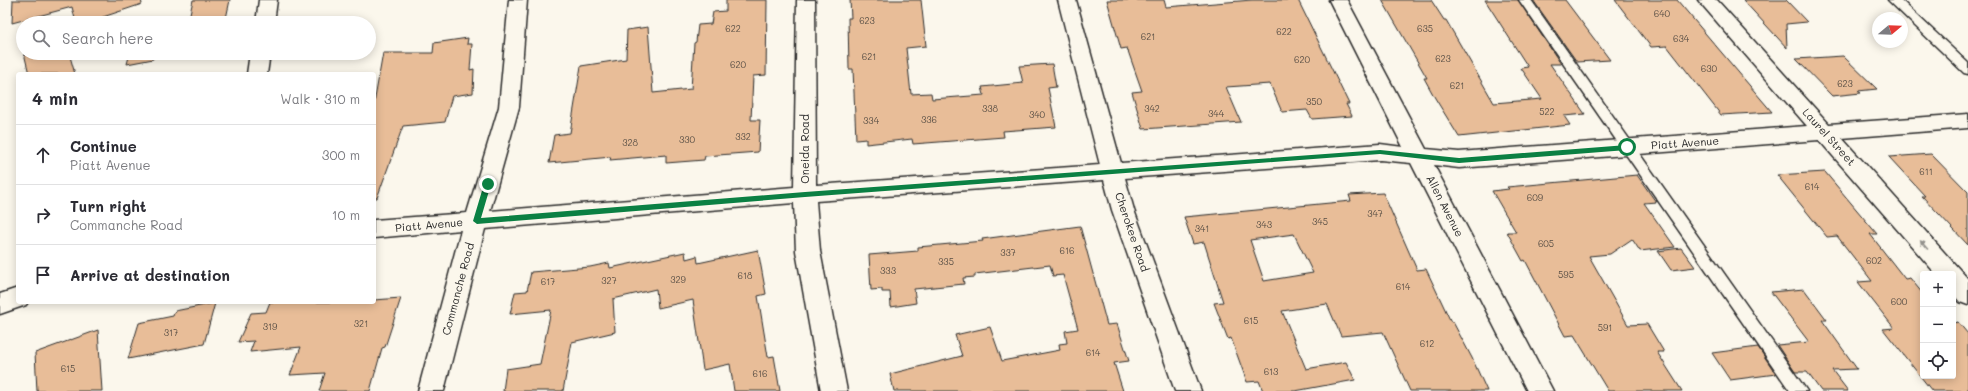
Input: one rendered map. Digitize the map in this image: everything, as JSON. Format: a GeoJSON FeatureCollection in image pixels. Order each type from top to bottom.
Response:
{"type":"FeatureCollection","features":[{"type":"Feature","properties":{"kind":"street"},"geometry":{"type":"LineString","coordinates":[[266,16],[268,0]]}},
{"type":"Feature","properties":{"kind":"street","name":"Commanche Road"},"geometry":{"type":"LineString","coordinates":[[431,391],[462,267],[477,221],[509,107],[518,0]]}},
{"type":"Feature","properties":{"kind":"street","name":"Oneida Road"},"geometry":{"type":"LineString","coordinates":[[806,0],[805,194],[808,251],[834,391]]}},
{"type":"Feature","properties":{"kind":"street","name":"Cherokee Road"},"geometry":{"type":"LineString","coordinates":[[1067,0],[1123,210],[1188,391]]}},
{"type":"Feature","properties":{"kind":"street","name":"Allen Avenue"},"geometry":{"type":"LineString","coordinates":[[1338,0],[1540,391]]}},
{"type":"Feature","properties":{"kind":"street","name":"Laurel Street"},"geometry":{"type":"LineString","coordinates":[[1707,0],[1947,271]]}},
{"type":"Feature","properties":{"kind":"street"},"geometry":{"type":"LineString","coordinates":[[257,72],[259,60]]}},
{"type":"Feature","properties":{"kind":"street","name":"Piatt Avenue"},"geometry":{"type":"LineString","coordinates":[[376,229],[805,194],[1380,152],[1459,160],[1968,121]]}},
{"type":"Feature","properties":{"kind":"street"},"geometry":{"type":"LineString","coordinates":[[1956,281],[1968,295]]}},
{"type":"Feature","properties":{"kind":"street"},"geometry":{"type":"LineString","coordinates":[[0,304],[16,299]]}},
{"type":"Feature","properties":{"kind":"lane"},"geometry":{"type":"LineString","coordinates":[[1525,0],[1799,391]]}},
{"type":"Feature","properties":{"kind":"lane"},"geometry":{"type":"LineString","coordinates":[[1894,0],[1968,70]]}},
{"type":"Feature","properties":{"kind":"building"},"geometry":{"type":"Polygon","coordinates":[[[13,0],[141,0],[142,4],[106,16],[74,16],[72,7],[38,16],[16,16],[16,22],[12,23],[13,0]]]}},
{"type":"Feature","properties":{"kind":"building"},"geometry":{"type":"Polygon","coordinates":[[[193,0],[230,0],[227,16],[190,16],[193,0]]]}},
{"type":"Feature","properties":{"kind":"building"},"geometry":{"type":"Polygon","coordinates":[[[726,0],[767,0],[766,75],[753,76],[751,120],[760,120],[758,152],[705,156],[704,160],[666,163],[666,155],[610,160],[611,157],[549,163],[554,135],[570,133],[581,66],[626,59],[627,30],[648,27],[653,93],[691,89],[694,43],[696,42],[698,25],[711,24],[713,12],[726,11],[726,0]]]}},
{"type":"Feature","properties":{"kind":"building"},"geometry":{"type":"Polygon","coordinates":[[[850,0],[921,0],[926,46],[906,48],[911,94],[931,93],[932,99],[984,95],[982,87],[1023,83],[1019,66],[1052,64],[1056,87],[1048,88],[1056,127],[1003,131],[1004,137],[913,144],[912,139],[866,144],[866,139],[856,140],[853,69],[849,69],[848,18],[851,18],[850,0]]]}},
{"type":"Feature","properties":{"kind":"building"},"geometry":{"type":"Polygon","coordinates":[[[1107,0],[1164,0],[1166,7],[1252,0],[1298,0],[1349,104],[1346,104],[1352,116],[1312,119],[1307,110],[1282,112],[1270,84],[1226,87],[1241,122],[1143,129],[1132,92],[1142,91],[1127,48],[1121,49],[1107,0]]]}},
{"type":"Feature","properties":{"kind":"building"},"geometry":{"type":"Polygon","coordinates":[[[1382,0],[1431,0],[1444,20],[1446,20],[1494,103],[1542,99],[1521,68],[1528,67],[1485,0],[1518,0],[1561,64],[1550,64],[1585,114],[1564,116],[1570,125],[1459,137],[1435,98],[1424,78],[1427,78],[1382,0]]]}},
{"type":"Feature","properties":{"kind":"building"},"geometry":{"type":"Polygon","coordinates":[[[1533,0],[1565,0],[1610,60],[1577,62],[1533,0]]]}},
{"type":"Feature","properties":{"kind":"building"},"geometry":{"type":"Polygon","coordinates":[[[1615,0],[1677,0],[1772,112],[1721,115],[1667,46],[1651,47],[1615,0]]]}},
{"type":"Feature","properties":{"kind":"building"},"geometry":{"type":"Polygon","coordinates":[[[1743,0],[1786,0],[1807,22],[1786,24],[1787,48],[1743,0]]]}},
{"type":"Feature","properties":{"kind":"building"},"geometry":{"type":"Polygon","coordinates":[[[468,38],[467,44],[472,44],[470,70],[474,69],[473,93],[452,96],[445,122],[403,126],[376,198],[376,93],[383,53],[433,53],[434,43],[468,38]]]}},
{"type":"Feature","properties":{"kind":"building"},"geometry":{"type":"Polygon","coordinates":[[[1843,56],[1877,89],[1858,91],[1861,93],[1832,96],[1796,59],[1843,56]]]}},
{"type":"Feature","properties":{"kind":"building"},"geometry":{"type":"Polygon","coordinates":[[[26,60],[71,60],[74,72],[29,72],[26,60]]]}},
{"type":"Feature","properties":{"kind":"building"},"geometry":{"type":"Polygon","coordinates":[[[128,60],[148,60],[127,64],[128,60]]]}},
{"type":"Feature","properties":{"kind":"building"},"geometry":{"type":"Polygon","coordinates":[[[1931,154],[1968,192],[1968,245],[1922,196],[1925,196],[1889,157],[1931,154]]]}},
{"type":"Feature","properties":{"kind":"building"},"geometry":{"type":"Polygon","coordinates":[[[1825,172],[1877,234],[1870,234],[1905,279],[1910,278],[1920,290],[1920,376],[1883,329],[1894,328],[1858,282],[1872,281],[1837,236],[1827,237],[1777,175],[1825,172]]]}},
{"type":"Feature","properties":{"kind":"building"},"geometry":{"type":"Polygon","coordinates":[[[1637,175],[1656,202],[1644,203],[1675,247],[1640,251],[1632,239],[1610,254],[1589,256],[1628,325],[1647,324],[1664,352],[1657,352],[1682,391],[1608,391],[1574,335],[1565,336],[1525,260],[1523,261],[1507,232],[1516,232],[1492,191],[1509,189],[1507,187],[1637,175]]]}},
{"type":"Feature","properties":{"kind":"building"},"geometry":{"type":"Polygon","coordinates":[[[1383,193],[1417,270],[1426,269],[1451,322],[1453,322],[1472,358],[1487,391],[1410,391],[1383,332],[1341,336],[1327,304],[1282,311],[1306,369],[1346,362],[1355,380],[1295,391],[1263,391],[1259,381],[1247,382],[1231,338],[1228,339],[1214,303],[1223,302],[1204,242],[1193,244],[1184,217],[1351,201],[1349,195],[1383,193]],[[1294,234],[1250,240],[1264,281],[1313,273],[1294,234]]]}},
{"type":"Feature","properties":{"kind":"building"},"geometry":{"type":"Polygon","coordinates":[[[1080,226],[1107,325],[1117,324],[1129,361],[1114,363],[1123,391],[894,391],[890,374],[962,356],[955,335],[990,327],[1002,361],[1060,350],[1059,344],[1067,343],[1065,331],[1078,329],[1063,275],[1053,276],[1050,265],[975,274],[975,277],[963,278],[964,284],[914,289],[916,303],[891,307],[890,292],[882,292],[882,289],[871,290],[869,255],[918,251],[918,247],[983,241],[982,239],[1080,226]]]}},
{"type":"Feature","properties":{"kind":"building"},"geometry":{"type":"Polygon","coordinates":[[[1681,248],[1695,267],[1671,270],[1658,251],[1681,248]]]}},
{"type":"Feature","properties":{"kind":"building"},"geometry":{"type":"Polygon","coordinates":[[[758,250],[766,294],[758,296],[768,357],[774,356],[780,391],[734,391],[730,364],[703,370],[693,300],[658,308],[656,289],[613,299],[615,332],[572,342],[563,391],[503,391],[506,369],[540,364],[551,310],[510,314],[515,292],[527,291],[531,272],[590,267],[609,263],[610,268],[685,252],[686,259],[697,256],[698,263],[758,250]]]}},
{"type":"Feature","properties":{"kind":"building"},"geometry":{"type":"Polygon","coordinates":[[[1804,289],[1827,320],[1822,320],[1857,369],[1832,370],[1848,391],[1821,391],[1807,372],[1795,372],[1777,345],[1809,342],[1771,292],[1804,289]]]}},
{"type":"Feature","properties":{"kind":"building"},"geometry":{"type":"Polygon","coordinates":[[[401,298],[385,347],[382,348],[370,391],[319,391],[325,373],[290,375],[301,347],[250,352],[254,341],[238,342],[251,313],[266,312],[269,304],[376,304],[376,300],[401,298]]]}},
{"type":"Feature","properties":{"kind":"building"},"geometry":{"type":"Polygon","coordinates":[[[215,304],[204,344],[128,359],[139,323],[173,316],[175,311],[215,304]]]}},
{"type":"Feature","properties":{"kind":"building"},"geometry":{"type":"Polygon","coordinates":[[[1956,322],[1958,322],[1968,334],[1968,391],[1932,391],[1923,379],[1956,379],[1956,322]]]}},
{"type":"Feature","properties":{"kind":"building"},"geometry":{"type":"Polygon","coordinates":[[[98,330],[102,391],[37,391],[35,353],[98,330]]]}},
{"type":"Feature","properties":{"kind":"building"},"geometry":{"type":"Polygon","coordinates":[[[1758,347],[1776,374],[1730,380],[1712,353],[1758,347]]]}},
{"type":"Feature","properties":{"kind":"route"},"geometry":{"type":"LineString","coordinates":[[488,184],[477,221],[805,194],[1380,152],[1459,160],[1627,147]]}}]}
